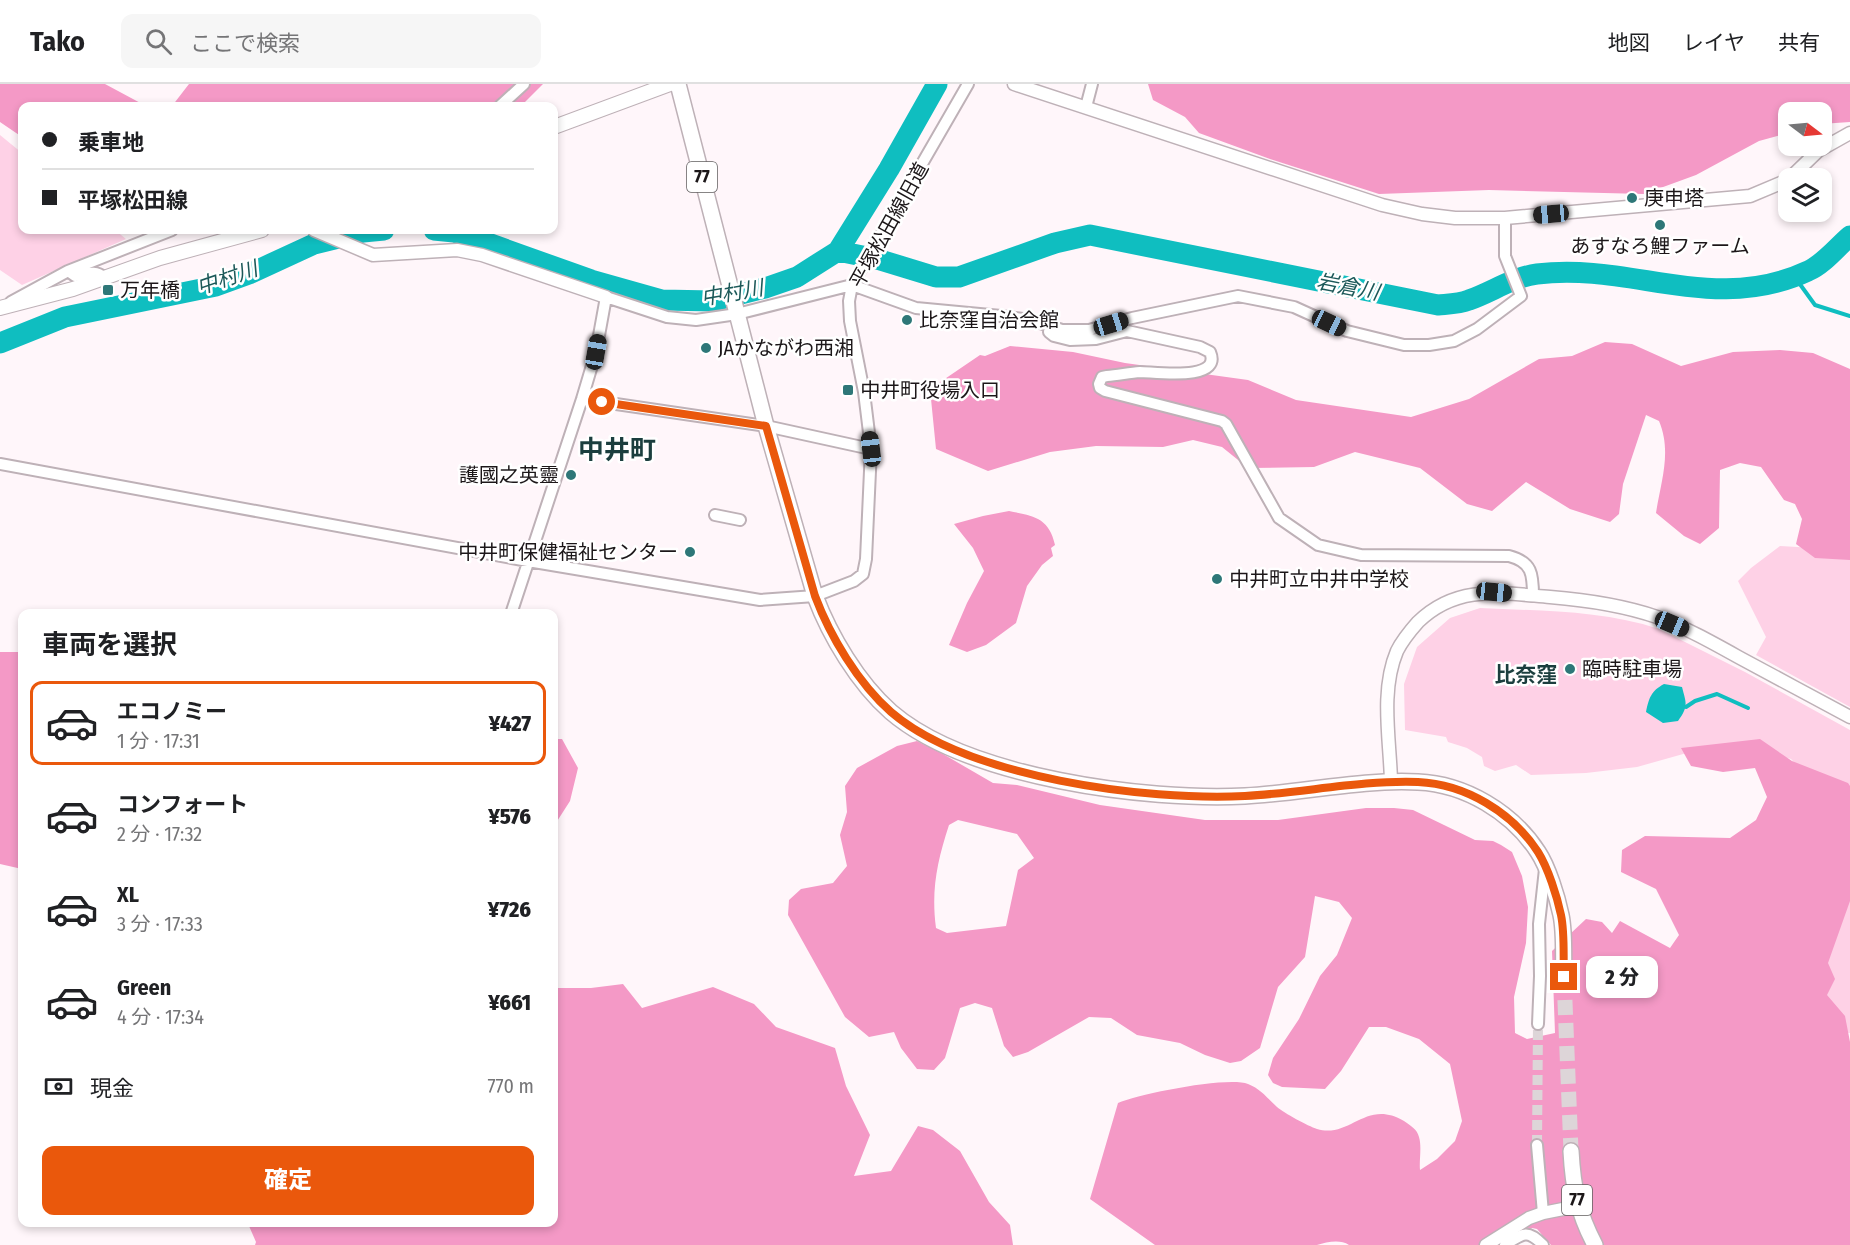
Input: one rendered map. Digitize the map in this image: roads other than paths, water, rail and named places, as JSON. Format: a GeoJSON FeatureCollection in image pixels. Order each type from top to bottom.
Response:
{"type":"FeatureCollection","features":[{"type":"Feature","properties":{"kind":"main road"},"geometry":{"type":"LineString","coordinates":[[558,126],[670,84]]}},
{"type":"Feature","properties":{"kind":"main road","name":"77"},"geometry":{"type":"LineString","coordinates":[[678,84],[766,426],[815,596],[825,623],[869,689],[884,705],[919,731],[980,758],[1083,785],[1139,793],[1184,796],[1246,796],[1391,782],[1421,782],[1456,789],[1487,802],[1515,825],[1539,852],[1556,894],[1562,917],[1564,977]]}},
{"type":"Feature","properties":{"kind":"main road"},"geometry":{"type":"LineString","coordinates":[[0,308],[73,289],[160,258],[247,234]]}},
{"type":"Feature","properties":{"kind":"main road","name":"77"},"geometry":{"type":"LineString","coordinates":[[1571,1151],[1578,1206],[1582,1221],[1595,1245]]}},
{"type":"Feature","properties":{"kind":"street"},"geometry":{"type":"LineString","coordinates":[[504,102],[524,84]]}},
{"type":"Feature","properties":{"kind":"street","name":"平塚松田線旧道"},"geometry":{"type":"LineString","coordinates":[[815,596],[854,581],[863,574],[866,559],[871,449],[864,392],[850,321],[849,301],[852,285],[968,84]]}},
{"type":"Feature","properties":{"kind":"street"},"geometry":{"type":"LineString","coordinates":[[1014,84],[1382,205],[1422,214],[1455,218],[1505,218],[1750,196],[1778,184]]}},
{"type":"Feature","properties":{"kind":"street"},"geometry":{"type":"LineString","coordinates":[[1086,107],[1092,84]]}},
{"type":"Feature","properties":{"kind":"street"},"geometry":{"type":"LineString","coordinates":[[1800,168],[1818,151],[1850,133]]}},
{"type":"Feature","properties":{"kind":"street"},"geometry":{"type":"LineString","coordinates":[[324,234],[374,255],[457,250],[482,255],[667,317],[696,320],[852,285],[916,309],[1031,320],[1062,330],[1089,330],[1132,318],[1238,296],[1294,307],[1347,331],[1404,345],[1429,345],[1454,341],[1477,329],[1521,296],[1505,256],[1505,218]]}},
{"type":"Feature","properties":{"kind":"street"},"geometry":{"type":"LineString","coordinates":[[0,308],[68,271],[162,234]]}},
{"type":"Feature","properties":{"kind":"street"},"geometry":{"type":"LineString","coordinates":[[68,271],[75,276],[91,272],[99,273],[105,278]]}},
{"type":"Feature","properties":{"kind":"street"},"geometry":{"type":"LineString","coordinates":[[513,609],[582,399],[596,352],[606,297]]}},
{"type":"Feature","properties":{"kind":"street"},"geometry":{"type":"LineString","coordinates":[[1050,326],[1049,332],[1054,336],[1070,340],[1096,339],[1127,331],[1200,347],[1210,352],[1212,361],[1210,366],[1200,371],[1140,372],[1107,376],[1102,377],[1100,388],[1222,421],[1226,424],[1279,518],[1318,545],[1361,555],[1509,556],[1518,558],[1526,564],[1533,580],[1533,596]]}},
{"type":"Feature","properties":{"kind":"street"},"geometry":{"type":"LineString","coordinates":[[582,399],[766,426],[871,449]]}},
{"type":"Feature","properties":{"kind":"street"},"geometry":{"type":"LineString","coordinates":[[0,464],[528,561],[760,600],[815,596]]}},
{"type":"Feature","properties":{"kind":"street"},"geometry":{"type":"LineString","coordinates":[[715,515],[740,520]]}},
{"type":"Feature","properties":{"kind":"street"},"geometry":{"type":"LineString","coordinates":[[1391,782],[1388,680],[1397,651],[1410,630],[1428,612],[1446,602],[1467,595],[1494,592],[1599,603],[1657,617],[1713,643],[1850,717]]}},
{"type":"Feature","properties":{"kind":"street"},"geometry":{"type":"LineString","coordinates":[[1538,1024],[1539,924],[1545,868]]}},
{"type":"Feature","properties":{"kind":"street"},"geometry":{"type":"LineString","coordinates":[[1537,1145],[1543,1212]]}},
{"type":"Feature","properties":{"kind":"street"},"geometry":{"type":"LineString","coordinates":[[1486,1245],[1529,1218],[1543,1212],[1578,1206]]}},
{"type":"Feature","properties":{"kind":"street"},"geometry":{"type":"LineString","coordinates":[[1505,1245],[1528,1233],[1534,1235],[1542,1245]]}},
{"type":"Feature","properties":{"kind":"water"},"geometry":{"type":"Polygon","coordinates":[[[1664,684],[1682,687],[1686,704],[1678,721],[1663,723],[1646,712],[1651,695],[1664,684]]]}},
{"type":"Feature","properties":{"kind":"waterway","name":"中村川"},"geometry":{"type":"LineString","coordinates":[[460,234],[591,280],[662,300],[713,301],[765,288],[797,277],[838,251],[889,169],[937,84]]}},
{"type":"Feature","properties":{"kind":"waterway","name":"中村川"},"geometry":{"type":"LineString","coordinates":[[0,343],[65,317],[216,286],[249,274],[314,244],[355,234]]}},
{"type":"Feature","properties":{"kind":"waterway","name":"岩倉川"},"geometry":{"type":"LineString","coordinates":[[838,251],[877,259],[936,277],[959,277],[1055,243],[1090,235],[1438,305],[1453,304],[1478,297],[1519,278],[1537,274],[1572,272],[1706,288],[1739,288],[1773,283],[1814,268],[1850,236]]}},
{"type":"Feature","properties":{"kind":"waterway"},"geometry":{"type":"LineString","coordinates":[[1794,276],[1815,305],[1850,316]]}},
{"type":"Feature","properties":{"kind":"waterway"},"geometry":{"type":"LineString","coordinates":[[1686,707],[1695,701],[1717,694],[1748,708]]}},
{"type":"Feature","properties":{"kind":"tunnel"},"geometry":{"type":"LineString","coordinates":[[1564,977],[1571,1151]]}},
{"type":"Feature","properties":{"kind":"tunnel"},"geometry":{"type":"LineString","coordinates":[[1537,1145],[1538,1024]]}},
{"type":"Feature","properties":{"kind":"place","name":"庚申塔"},"geometry":{"type":"Point","coordinates":[1632,198]}},
{"type":"Feature","properties":{"kind":"place","name":"あすなろ鯉ファーム"},"geometry":{"type":"Point","coordinates":[1660,225]}},
{"type":"Feature","properties":{"kind":"place","name":"万年橋"},"geometry":{"type":"Point","coordinates":[108,290]}},
{"type":"Feature","properties":{"kind":"place","name":"比奈窪自治会館"},"geometry":{"type":"Point","coordinates":[907,320]}},
{"type":"Feature","properties":{"kind":"place","name":"JAかながわ西湘"},"geometry":{"type":"Point","coordinates":[706,348]}},
{"type":"Feature","properties":{"kind":"place","name":"中井町役場入口"},"geometry":{"type":"Point","coordinates":[848,390]}},
{"type":"Feature","properties":{"kind":"place","name":"護國之英靈"},"geometry":{"type":"Point","coordinates":[571,475]}},
{"type":"Feature","properties":{"kind":"place","name":"中井町保健福祉センター"},"geometry":{"type":"Point","coordinates":[690,552]}},
{"type":"Feature","properties":{"kind":"place","name":"中井町立中井中学校"},"geometry":{"type":"Point","coordinates":[1217,579]}},
{"type":"Feature","properties":{"kind":"place","name":"臨時駐車場"},"geometry":{"type":"Point","coordinates":[1570,669]}},
{"type":"Feature","properties":{"kind":"district","name":"中井町"},"geometry":{"type":"Point","coordinates":[617,450]}},
{"type":"Feature","properties":{"kind":"district","name":"比奈窪"},"geometry":{"type":"Point","coordinates":[1526,675]}}]}
